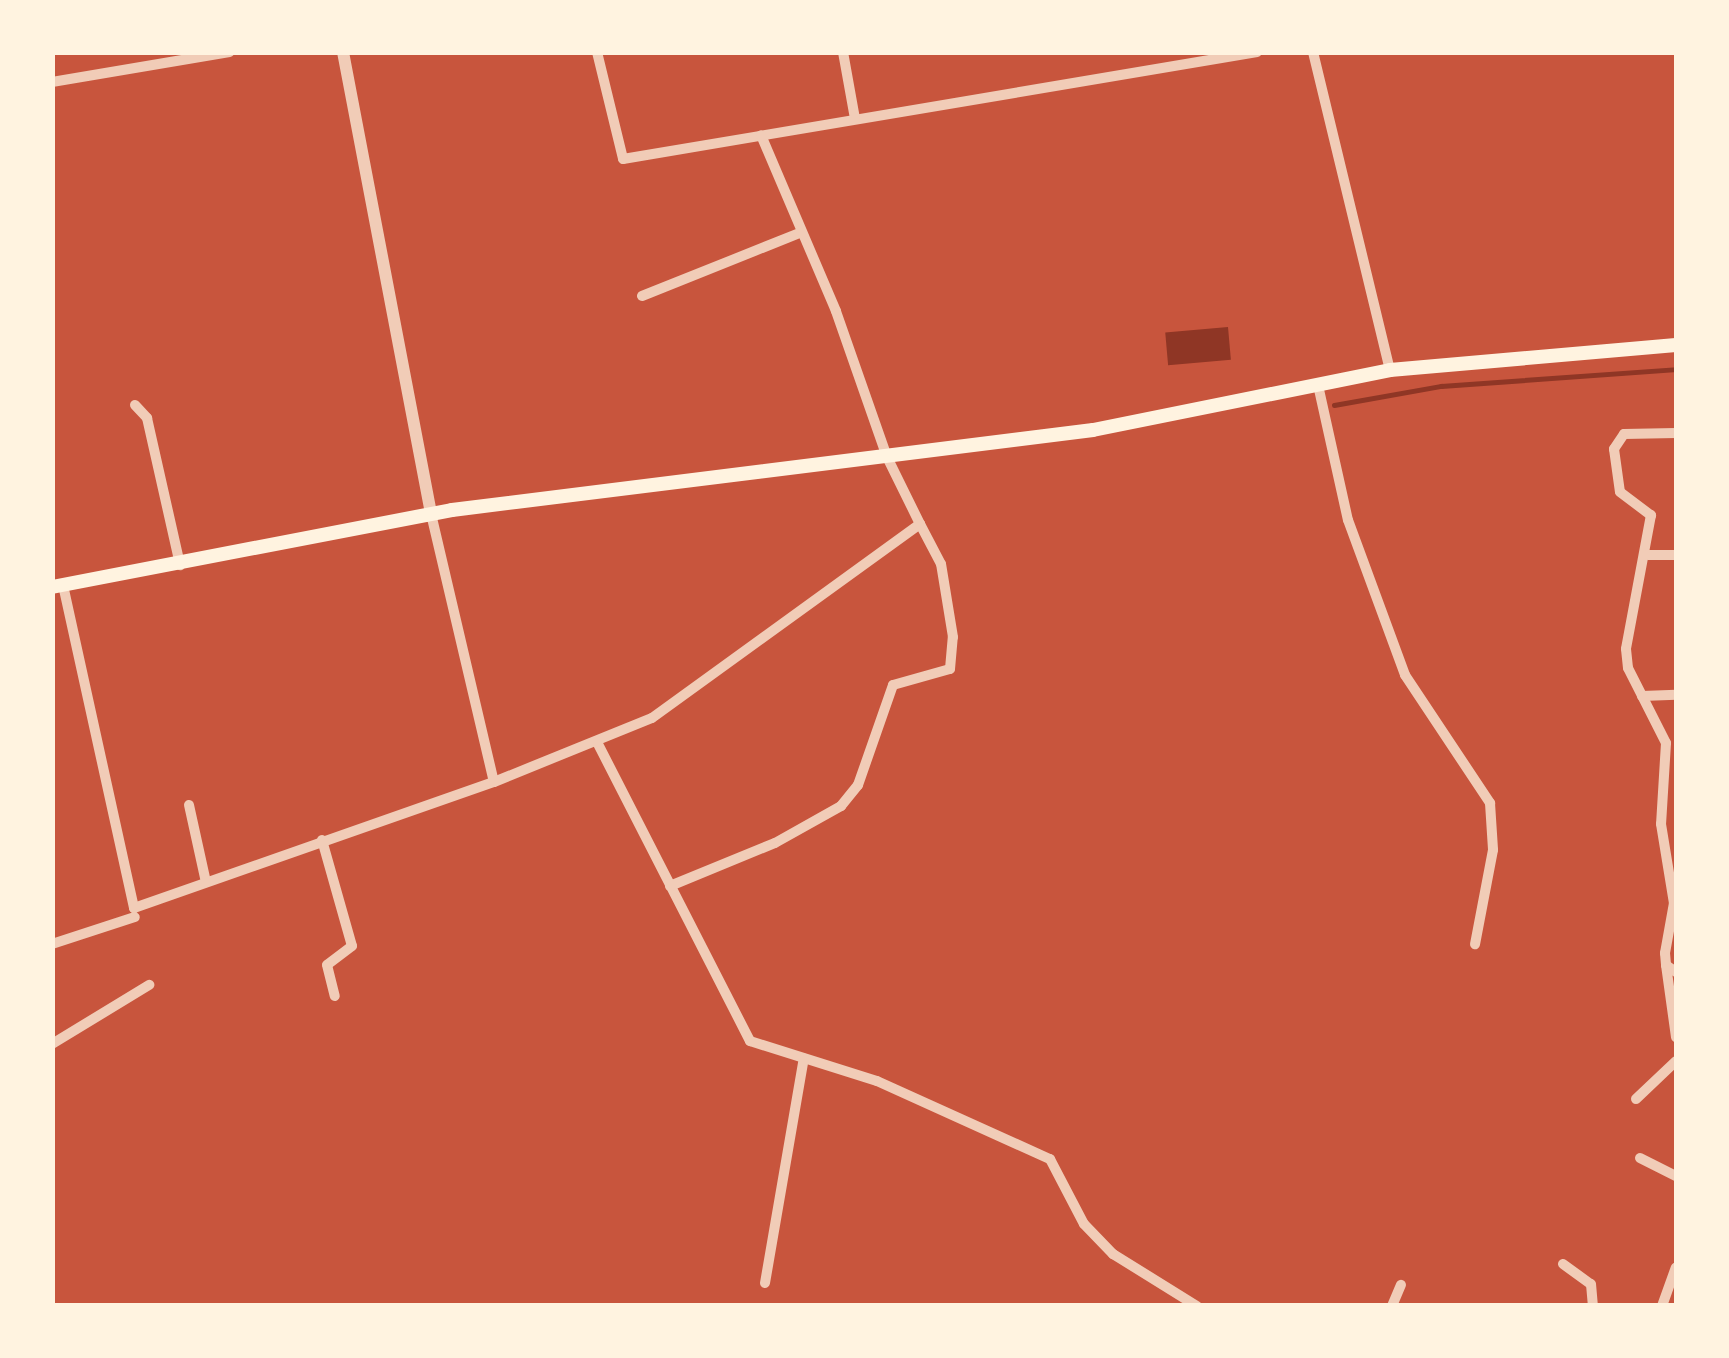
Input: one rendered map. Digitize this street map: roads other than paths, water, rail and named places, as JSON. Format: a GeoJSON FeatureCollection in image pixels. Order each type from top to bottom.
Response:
{"type":"FeatureCollection","features":[{"type":"Feature","properties":{"kind":"main road"},"geometry":{"type":"LineString","coordinates":[[58,586],[432,518],[452,510],[1093,430],[1390,370],[1676,346]]}},
{"type":"Feature","properties":{"kind":"street"},"geometry":{"type":"LineString","coordinates":[[52,82],[229,52]]}},
{"type":"Feature","properties":{"kind":"street"},"geometry":{"type":"LineString","coordinates":[[343,52],[432,518],[494,782]]}},
{"type":"Feature","properties":{"kind":"street"},"geometry":{"type":"LineString","coordinates":[[597,52],[623,159],[1257,52]]}},
{"type":"Feature","properties":{"kind":"street"},"geometry":{"type":"LineString","coordinates":[[844,52],[855,119]]}},
{"type":"Feature","properties":{"kind":"street"},"geometry":{"type":"LineString","coordinates":[[1313,52],[1390,370]]}},
{"type":"Feature","properties":{"kind":"street"},"geometry":{"type":"LineString","coordinates":[[670,886],[776,843],[842,806],[858,785],[893,685],[950,668],[953,637],[942,564],[886,457],[802,232],[761,135]]}},
{"type":"Feature","properties":{"kind":"street"},"geometry":{"type":"LineString","coordinates":[[642,296],[802,232]]}},
{"type":"Feature","properties":{"kind":"street"},"geometry":{"type":"LineString","coordinates":[[1318,386],[1348,520],[1406,675],[1490,804],[1492,850],[1475,944]]}},
{"type":"Feature","properties":{"kind":"street"},"geometry":{"type":"LineString","coordinates":[[134,405],[146,418],[180,566]]}},
{"type":"Feature","properties":{"kind":"street"},"geometry":{"type":"LineString","coordinates":[[1676,434],[1624,434],[1614,448],[1620,492],[1650,511],[1648,555],[1626,649],[1642,696],[1666,744],[1662,836],[1674,878],[1671,969],[1676,1037]]}},
{"type":"Feature","properties":{"kind":"street"},"geometry":{"type":"LineString","coordinates":[[58,586],[134,908],[494,782],[652,718],[920,524]]}},
{"type":"Feature","properties":{"kind":"street"},"geometry":{"type":"LineString","coordinates":[[1648,555],[1676,555]]}},
{"type":"Feature","properties":{"kind":"street"},"geometry":{"type":"LineString","coordinates":[[1642,696],[1676,695]]}},
{"type":"Feature","properties":{"kind":"street"},"geometry":{"type":"LineString","coordinates":[[598,742],[750,1041],[877,1081],[1050,1159],[1084,1224],[1113,1254],[1197,1306]]}},
{"type":"Feature","properties":{"kind":"street"},"geometry":{"type":"LineString","coordinates":[[189,805],[206,882]]}},
{"type":"Feature","properties":{"kind":"street"},"geometry":{"type":"LineString","coordinates":[[1662,836],[1676,836]]}},
{"type":"Feature","properties":{"kind":"street"},"geometry":{"type":"LineString","coordinates":[[322,840],[352,946],[328,966],[335,996]]}},
{"type":"Feature","properties":{"kind":"street"},"geometry":{"type":"LineString","coordinates":[[52,944],[135,917]]}},
{"type":"Feature","properties":{"kind":"street"},"geometry":{"type":"LineString","coordinates":[[52,1044],[149,985]]}},
{"type":"Feature","properties":{"kind":"street"},"geometry":{"type":"LineString","coordinates":[[765,1282],[804,1058]]}},
{"type":"Feature","properties":{"kind":"street"},"geometry":{"type":"LineString","coordinates":[[1636,1099],[1676,1061]]}},
{"type":"Feature","properties":{"kind":"street"},"geometry":{"type":"LineString","coordinates":[[1640,1158],[1676,1176]]}},
{"type":"Feature","properties":{"kind":"street"},"geometry":{"type":"LineString","coordinates":[[1563,1264],[1591,1284],[1594,1306]]}},
{"type":"Feature","properties":{"kind":"street"},"geometry":{"type":"LineString","coordinates":[[1662,1306],[1676,1267]]}},
{"type":"Feature","properties":{"kind":"street"},"geometry":{"type":"LineString","coordinates":[[1392,1306],[1401,1285]]}},
{"type":"Feature","properties":{"kind":"waterway"},"geometry":{"type":"LineString","coordinates":[[1334,405],[1441,386],[1676,369]]}}]}
